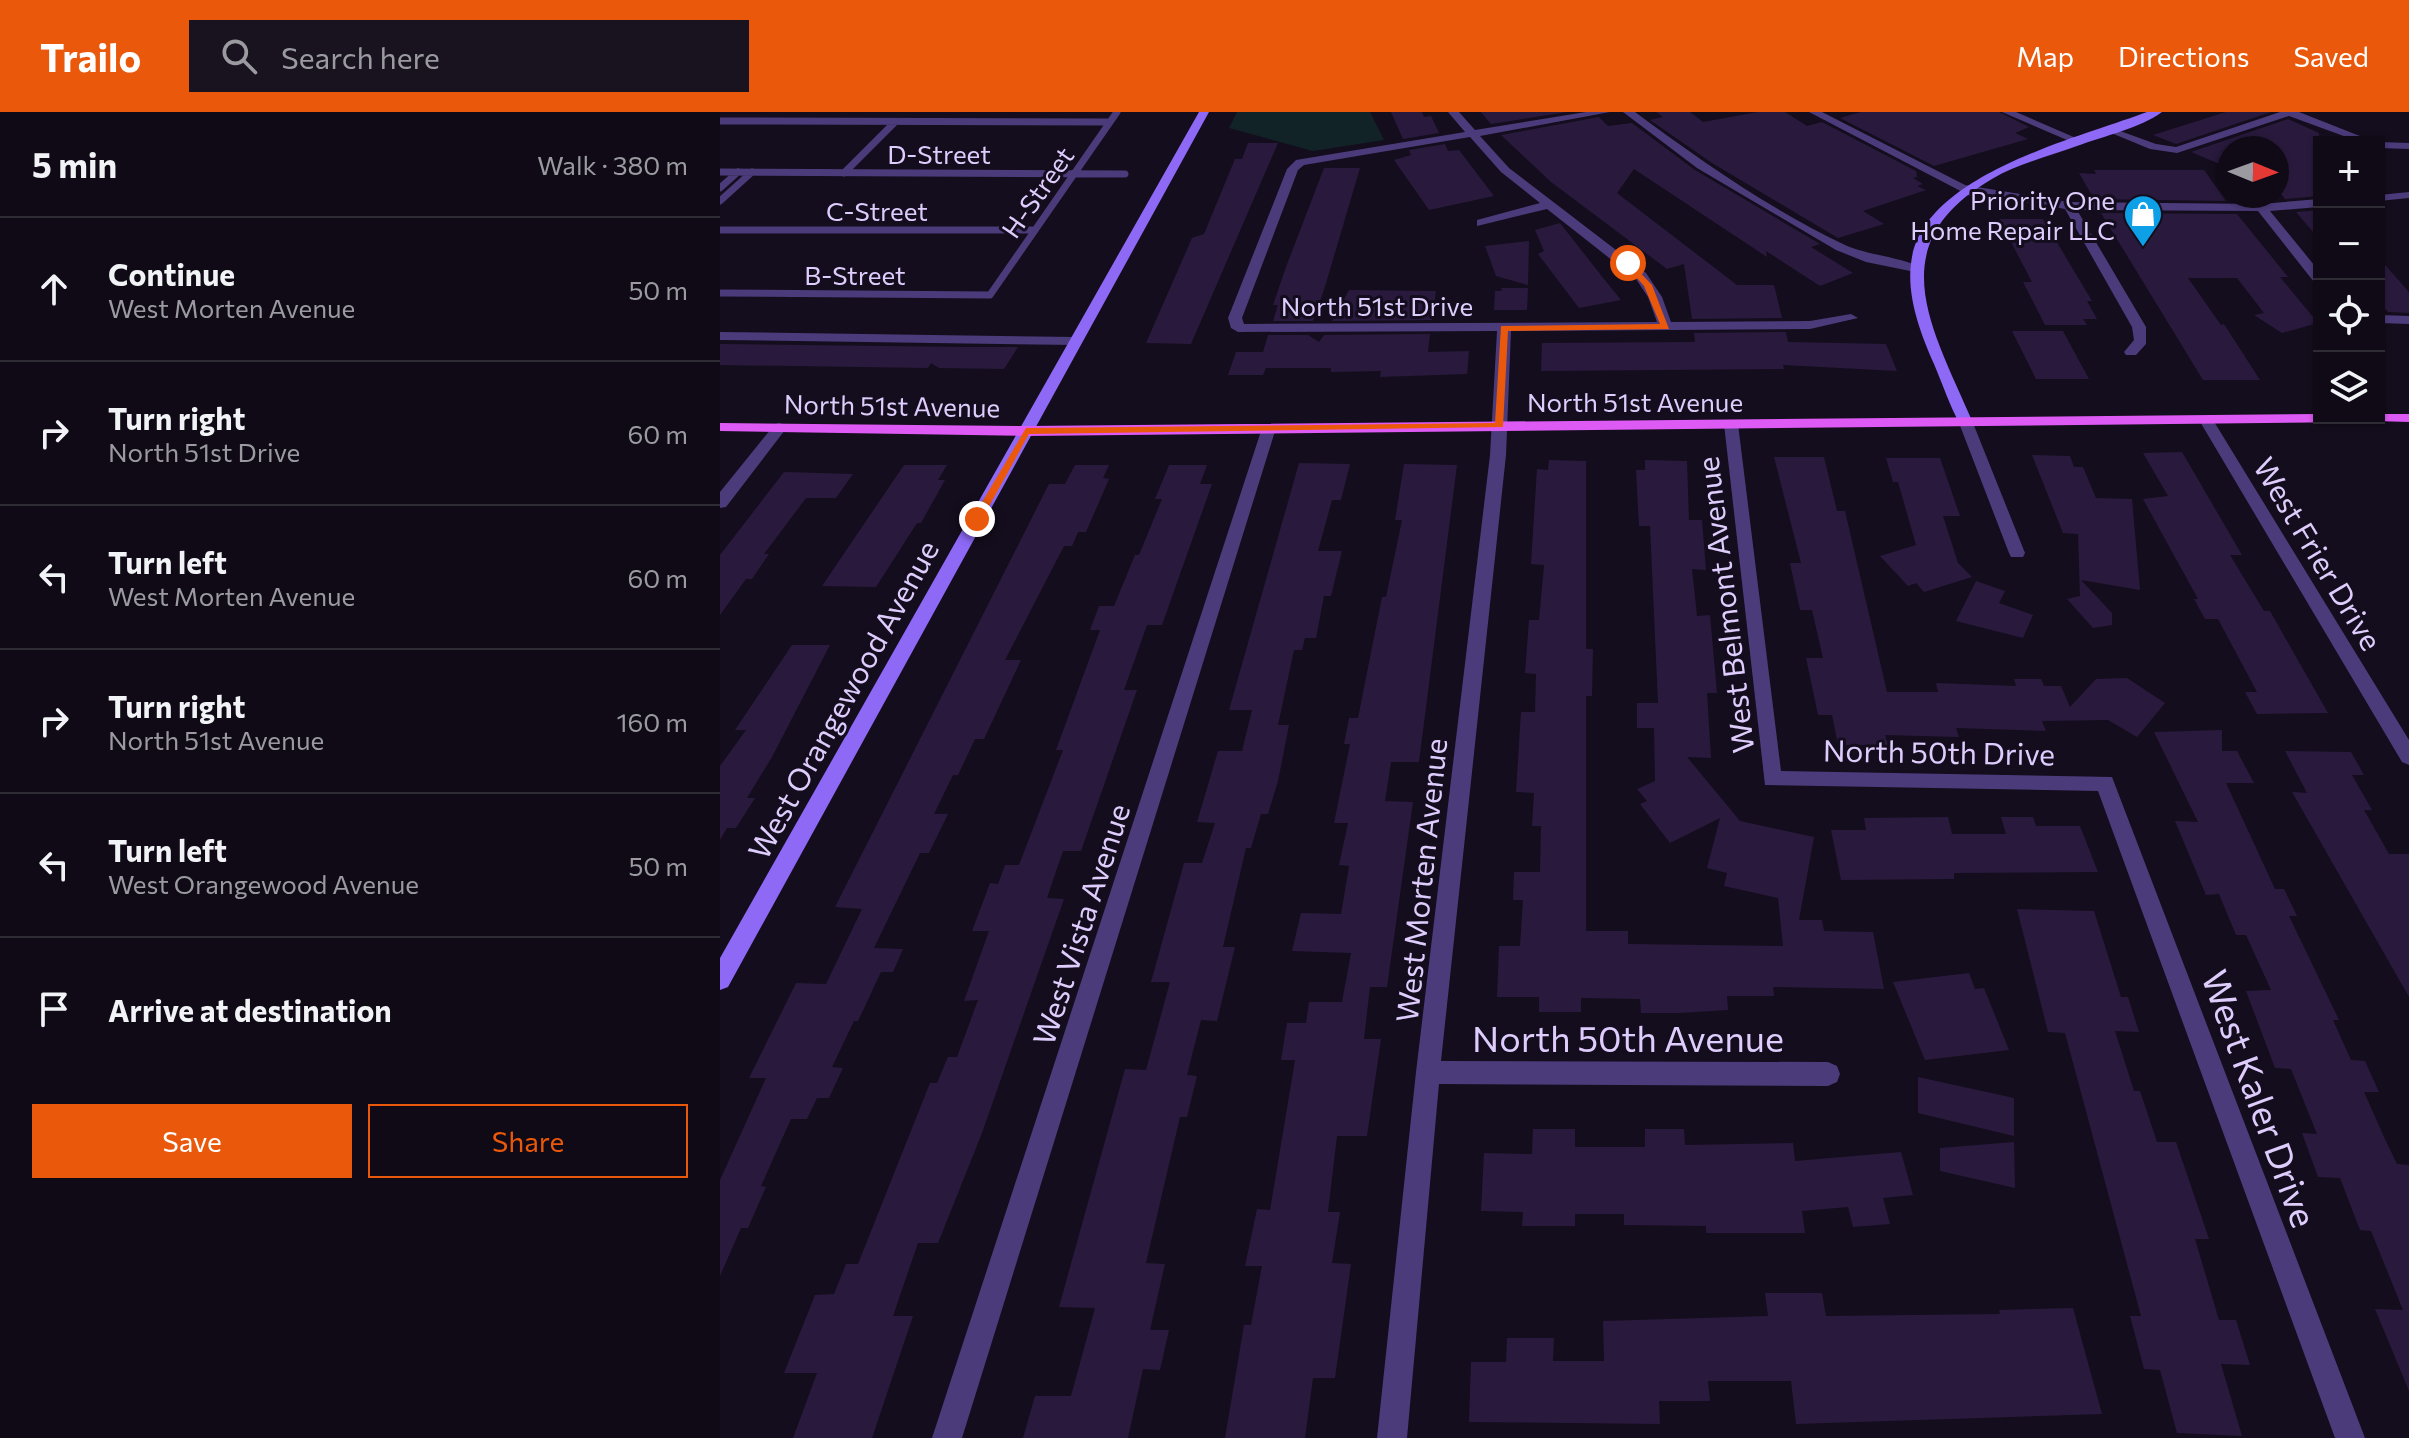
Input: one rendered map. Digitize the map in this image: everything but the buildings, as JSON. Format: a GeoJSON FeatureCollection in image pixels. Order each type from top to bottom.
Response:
{"type":"FeatureCollection","features":[{"type":"Feature","properties":{"kind":"main road"},"geometry":{"type":"LineString","coordinates":[[2385,418],[2409,418]]}},
{"type":"Feature","properties":{"kind":"main road","name":"North 51st Avenue"},"geometry":{"type":"LineString","coordinates":[[720,427],[1026,431],[2313,419]]}},
{"type":"Feature","properties":{"kind":"street","name":"West Orangewood Avenue"},"geometry":{"type":"LineString","coordinates":[[720,980],[1204,112]]}},
{"type":"Feature","properties":{"kind":"street"},"geometry":{"type":"LineString","coordinates":[[1453,112],[1469,134],[1547,205],[1641,276],[1655,297],[1666,327]]}},
{"type":"Feature","properties":{"kind":"street"},"geometry":{"type":"LineString","coordinates":[[1469,134],[1605,112]]}},
{"type":"Feature","properties":{"kind":"street"},"geometry":{"type":"LineString","coordinates":[[1628,112],[1674,149],[1818,235],[1870,259],[1915,268]]}},
{"type":"Feature","properties":{"kind":"street"},"geometry":{"type":"LineString","coordinates":[[1814,112],[1966,188],[1982,199],[2009,206],[2050,211],[2069,206],[2217,208]]}},
{"type":"Feature","properties":{"kind":"street"},"geometry":{"type":"LineString","coordinates":[[2007,112],[2078,141]]}},
{"type":"Feature","properties":{"kind":"street"},"geometry":{"type":"LineString","coordinates":[[2017,553],[1920,307],[1915,268],[1929,228],[1966,188],[2157,112]]}},
{"type":"Feature","properties":{"kind":"street"},"geometry":{"type":"LineString","coordinates":[[2109,130],[2154,147],[2177,150],[2290,112],[2354,136]]}},
{"type":"Feature","properties":{"kind":"street","name":"North 51st Drive"},"geometry":{"type":"LineString","coordinates":[[1469,134],[1300,162],[1293,169],[1235,318],[1238,328],[1810,325],[1851,318]]}},
{"type":"Feature","properties":{"kind":"street"},"geometry":{"type":"LineString","coordinates":[[2385,145],[2409,146]]}},
{"type":"Feature","properties":{"kind":"street"},"geometry":{"type":"LineString","coordinates":[[2385,197],[2409,195]]}},
{"type":"Feature","properties":{"kind":"street"},"geometry":{"type":"LineString","coordinates":[[2289,206],[2313,204]]}},
{"type":"Feature","properties":{"kind":"street"},"geometry":{"type":"LineString","coordinates":[[1481,223],[1547,205]]}},
{"type":"Feature","properties":{"kind":"street"},"geometry":{"type":"LineString","coordinates":[[2069,206],[2139,327],[2141,341],[2131,352]]}},
{"type":"Feature","properties":{"kind":"street"},"geometry":{"type":"LineString","coordinates":[[2261,208],[2313,272]]}},
{"type":"Feature","properties":{"kind":"street"},"geometry":{"type":"LineString","coordinates":[[2385,319],[2409,320]]}},
{"type":"Feature","properties":{"kind":"street","name":"West Morten Avenue"},"geometry":{"type":"LineString","coordinates":[[1392,1438],[1428,1072],[1500,425],[1504,328]]}},
{"type":"Feature","properties":{"kind":"street","name":"West Frier Drive"},"geometry":{"type":"LineString","coordinates":[[2206,420],[2409,757]]}},
{"type":"Feature","properties":{"kind":"street","name":"West Belmont Avenue"},"geometry":{"type":"LineString","coordinates":[[1731,424],[1772,779]]}},
{"type":"Feature","properties":{"kind":"street"},"geometry":{"type":"LineString","coordinates":[[720,503],[780,427]]}},
{"type":"Feature","properties":{"kind":"street","name":"West Vista Avenue"},"geometry":{"type":"LineString","coordinates":[[947,1438],[1269,428]]}},
{"type":"Feature","properties":{"kind":"street","name":"North 50th Drive"},"geometry":{"type":"LineString","coordinates":[[1772,779],[2105,783]]}},
{"type":"Feature","properties":{"kind":"street","name":"West Kaler Drive"},"geometry":{"type":"LineString","coordinates":[[2105,783],[2350,1438]]}},
{"type":"Feature","properties":{"kind":"street","name":"North 50th Avenue"},"geometry":{"type":"LineString","coordinates":[[1428,1072],[1828,1074]]}},
{"type":"Feature","properties":{"kind":"lane"},"geometry":{"type":"LineString","coordinates":[[803,121],[811,112]]}},
{"type":"Feature","properties":{"kind":"lane","name":"H-Street"},"geometry":{"type":"LineString","coordinates":[[990,295],[1117,112]]}},
{"type":"Feature","properties":{"kind":"lane"},"geometry":{"type":"LineString","coordinates":[[720,121],[1110,122]]}},
{"type":"Feature","properties":{"kind":"lane"},"geometry":{"type":"LineString","coordinates":[[720,131],[732,121]]}},
{"type":"Feature","properties":{"kind":"lane"},"geometry":{"type":"LineString","coordinates":[[844,173],[895,122]]}},
{"type":"Feature","properties":{"kind":"lane","name":"D-Street"},"geometry":{"type":"LineString","coordinates":[[720,172],[1125,174]]}},
{"type":"Feature","properties":{"kind":"lane"},"geometry":{"type":"LineString","coordinates":[[720,188],[738,172]]}},
{"type":"Feature","properties":{"kind":"lane"},"geometry":{"type":"LineString","coordinates":[[720,201],[752,172]]}},
{"type":"Feature","properties":{"kind":"lane","name":"C-Street"},"geometry":{"type":"LineString","coordinates":[[720,230],[1035,230]]}},
{"type":"Feature","properties":{"kind":"lane","name":"B-Street"},"geometry":{"type":"LineString","coordinates":[[720,293],[990,295]]}},
{"type":"Feature","properties":{"kind":"lane"},"geometry":{"type":"LineString","coordinates":[[720,336],[1076,341]]}},
{"type":"Feature","properties":{"kind":"shaded area"},"geometry":{"type":"Polygon","coordinates":[[[1237,112],[1370,112],[1384,140],[1313,151],[1229,128],[1237,112]]]}},
{"type":"Feature","properties":{"kind":"place","name":"Priority One Home Repair LLC"},"geometry":{"type":"Point","coordinates":[2143,248]}},
{"type":"Feature","properties":{"kind":"route"},"geometry":{"type":"LineString","coordinates":[[977,519],[1026,431],[1500,425],[1504,328],[1666,327],[1648,285],[1628,263]]}}]}
